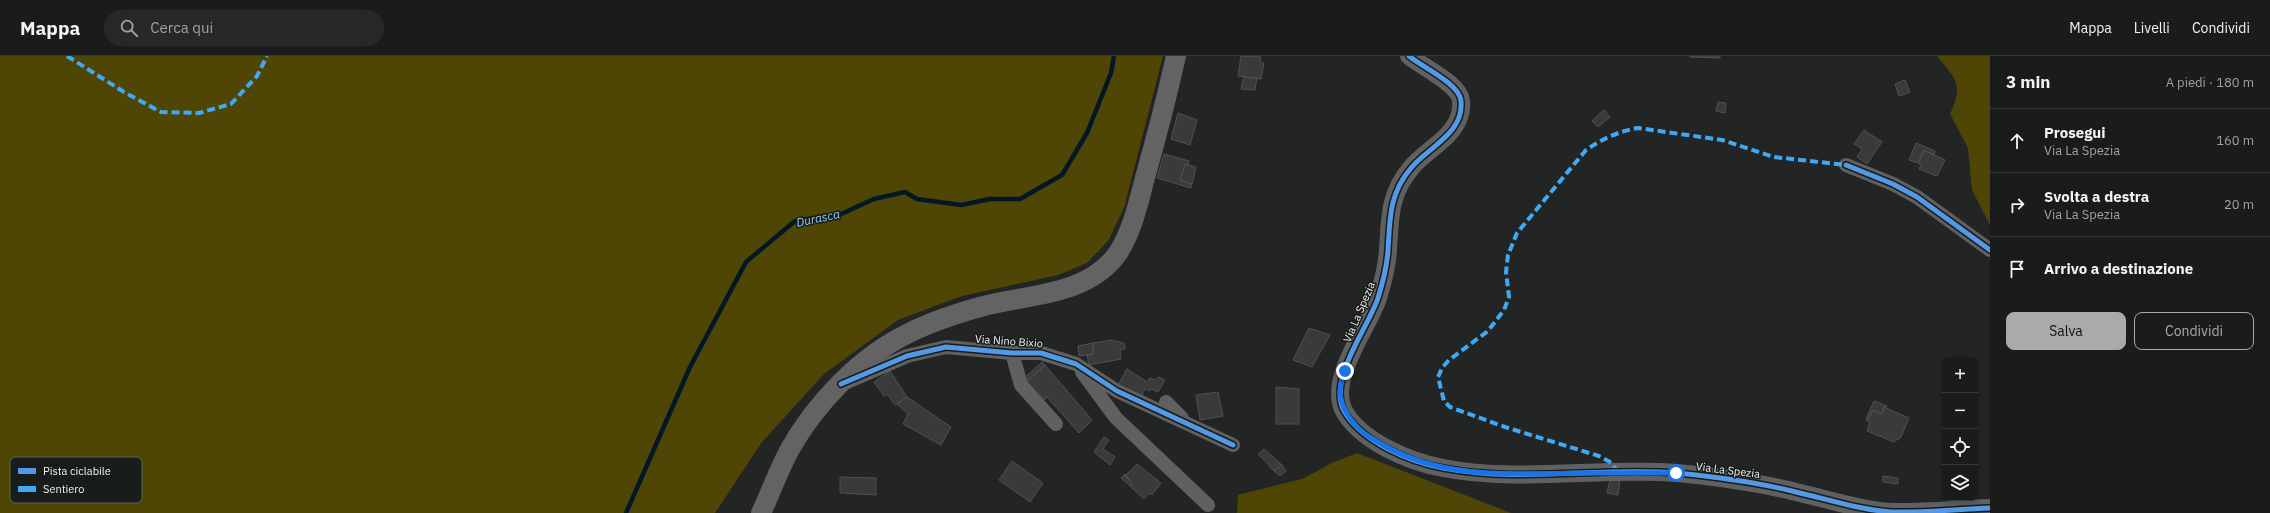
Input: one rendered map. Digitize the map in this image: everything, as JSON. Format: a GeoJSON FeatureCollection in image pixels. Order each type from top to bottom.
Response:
{"type":"FeatureCollection","features":[{"type":"Feature","properties":{"kind":"main road"},"geometry":{"type":"LineString","coordinates":[[761,513],[790,449],[817,410],[841,384],[867,360],[906,334],[943,318],[981,306],[1068,288],[1102,269],[1117,254],[1128,235],[1137,209],[1165,106],[1176,56]]}},
{"type":"Feature","properties":{"kind":"street","name":"Via La Spezia"},"geometry":{"type":"LineString","coordinates":[[1409,56],[1453,86],[1459,93],[1462,102],[1460,113],[1451,132],[1411,168],[1394,195],[1389,218],[1388,251],[1384,276],[1377,301],[1341,380],[1339,399],[1345,412],[1356,428],[1366,436],[1406,458],[1442,468],[1487,475],[1676,473],[1764,484],[1890,512],[1990,508]]}},
{"type":"Feature","properties":{"kind":"street"},"geometry":{"type":"LineString","coordinates":[[1846,165],[1892,184],[1917,197],[1990,250]]}},
{"type":"Feature","properties":{"kind":"street","name":"Via Nino Bixio"},"geometry":{"type":"LineString","coordinates":[[841,384],[907,356],[946,347],[1012,353],[1041,352],[1076,364],[1117,391],[1233,445]]}},
{"type":"Feature","properties":{"kind":"street"},"geometry":{"type":"LineString","coordinates":[[1012,353],[1021,385],[1056,424]]}},
{"type":"Feature","properties":{"kind":"street"},"geometry":{"type":"LineString","coordinates":[[1076,364],[1116,418],[1208,505]]}},
{"type":"Feature","properties":{"kind":"street","name":"Via Nino Bixio"},"geometry":{"type":"LineString","coordinates":[[1166,402],[1187,424]]}},
{"type":"Feature","properties":{"kind":"shaded area"},"geometry":{"type":"Polygon","coordinates":[[[0,56],[1163,56],[1124,208],[1108,241],[1087,263],[1058,275],[962,296],[898,320],[824,374],[762,442],[715,513],[0,513],[0,56]]]}},
{"type":"Feature","properties":{"kind":"shaded area"},"geometry":{"type":"Polygon","coordinates":[[[1937,56],[1990,56],[1990,225],[1972,190],[1968,148],[1950,114],[1957,96],[1956,83],[1937,56]]]}},
{"type":"Feature","properties":{"kind":"shaded area"},"geometry":{"type":"Polygon","coordinates":[[[1357,453],[1511,513],[1237,513],[1238,495],[1302,479],[1332,463],[1357,453]]]}},
{"type":"Feature","properties":{"kind":"building"},"geometry":{"type":"Polygon","coordinates":[[[1241,56],[1261,57],[1260,62],[1264,63],[1261,79],[1238,76],[1241,56]]]}},
{"type":"Feature","properties":{"kind":"building"},"geometry":{"type":"Polygon","coordinates":[[[1720,56],[1720,58],[1690,57],[1720,56]]]}},
{"type":"Feature","properties":{"kind":"building"},"geometry":{"type":"Polygon","coordinates":[[[1244,77],[1257,78],[1255,90],[1241,89],[1244,77]]]}},
{"type":"Feature","properties":{"kind":"building"},"geometry":{"type":"Polygon","coordinates":[[[1905,80],[1910,92],[1899,96],[1895,84],[1905,80]]]}},
{"type":"Feature","properties":{"kind":"building"},"geometry":{"type":"Polygon","coordinates":[[[1718,102],[1726,103],[1725,113],[1716,111],[1718,102]]]}},
{"type":"Feature","properties":{"kind":"building"},"geometry":{"type":"Polygon","coordinates":[[[1604,110],[1610,117],[1598,127],[1592,121],[1604,110]]]}},
{"type":"Feature","properties":{"kind":"building"},"geometry":{"type":"Polygon","coordinates":[[[1178,113],[1197,120],[1190,145],[1171,139],[1178,113]]]}},
{"type":"Feature","properties":{"kind":"building"},"geometry":{"type":"Polygon","coordinates":[[[1864,130],[1882,142],[1867,164],[1857,157],[1862,149],[1854,144],[1864,130]]]}},
{"type":"Feature","properties":{"kind":"building"},"geometry":{"type":"Polygon","coordinates":[[[1916,143],[1935,151],[1934,155],[1924,150],[1918,163],[1909,160],[1916,143]]]}},
{"type":"Feature","properties":{"kind":"building"},"geometry":{"type":"Polygon","coordinates":[[[1924,150],[1945,160],[1937,176],[1919,169],[1921,165],[1918,163],[1924,150]]]}},
{"type":"Feature","properties":{"kind":"building"},"geometry":{"type":"Polygon","coordinates":[[[1164,154],[1189,161],[1188,165],[1185,164],[1180,180],[1192,184],[1191,188],[1157,178],[1164,154]]]}},
{"type":"Feature","properties":{"kind":"building"},"geometry":{"type":"Polygon","coordinates":[[[1185,164],[1196,167],[1192,184],[1180,180],[1185,164]]]}},
{"type":"Feature","properties":{"kind":"building"},"geometry":{"type":"Polygon","coordinates":[[[1309,328],[1330,335],[1312,367],[1293,360],[1309,328]]]}},
{"type":"Feature","properties":{"kind":"building"},"geometry":{"type":"Polygon","coordinates":[[[1111,340],[1124,343],[1125,349],[1120,350],[1121,359],[1089,365],[1087,355],[1093,354],[1093,343],[1111,340]]]}},
{"type":"Feature","properties":{"kind":"building"},"geometry":{"type":"Polygon","coordinates":[[[1093,343],[1093,354],[1079,356],[1078,346],[1093,343]]]}},
{"type":"Feature","properties":{"kind":"building"},"geometry":{"type":"Polygon","coordinates":[[[1042,362],[1045,365],[1026,382],[1023,379],[1042,362]]]}},
{"type":"Feature","properties":{"kind":"building"},"geometry":{"type":"Polygon","coordinates":[[[1045,365],[1092,420],[1079,433],[1047,397],[1043,401],[1026,382],[1045,365]]]}},
{"type":"Feature","properties":{"kind":"building"},"geometry":{"type":"Polygon","coordinates":[[[1127,369],[1147,382],[1150,378],[1156,380],[1158,377],[1165,380],[1158,392],[1151,389],[1149,391],[1145,388],[1141,398],[1117,387],[1127,369]]]}},
{"type":"Feature","properties":{"kind":"building"},"geometry":{"type":"Polygon","coordinates":[[[890,371],[907,397],[895,405],[887,394],[884,396],[874,382],[890,371]]]}},
{"type":"Feature","properties":{"kind":"building"},"geometry":{"type":"Polygon","coordinates":[[[1276,387],[1299,389],[1299,424],[1276,424],[1276,387]]]}},
{"type":"Feature","properties":{"kind":"building"},"geometry":{"type":"Polygon","coordinates":[[[1218,392],[1223,416],[1200,420],[1196,395],[1218,392]]]}},
{"type":"Feature","properties":{"kind":"building"},"geometry":{"type":"Polygon","coordinates":[[[907,397],[951,427],[941,445],[903,424],[908,414],[897,404],[907,397]]]}},
{"type":"Feature","properties":{"kind":"building"},"geometry":{"type":"Polygon","coordinates":[[[1874,401],[1887,406],[1881,414],[1873,410],[1868,420],[1866,419],[1874,401]]]}},
{"type":"Feature","properties":{"kind":"building"},"geometry":{"type":"Polygon","coordinates":[[[1884,407],[1909,418],[1901,437],[1894,442],[1867,431],[1870,422],[1867,421],[1873,410],[1881,414],[1884,407]]]}},
{"type":"Feature","properties":{"kind":"building"},"geometry":{"type":"Polygon","coordinates":[[[1104,437],[1109,440],[1103,449],[1115,457],[1110,465],[1094,452],[1104,437]]]}},
{"type":"Feature","properties":{"kind":"building"},"geometry":{"type":"Polygon","coordinates":[[[1264,449],[1282,465],[1274,471],[1258,454],[1264,449]]]}},
{"type":"Feature","properties":{"kind":"building"},"geometry":{"type":"Polygon","coordinates":[[[1012,461],[1043,483],[1030,502],[999,480],[1012,461]]]}},
{"type":"Feature","properties":{"kind":"building"},"geometry":{"type":"Polygon","coordinates":[[[1137,464],[1161,483],[1152,495],[1150,493],[1144,499],[1130,486],[1132,483],[1125,476],[1137,464]]]}},
{"type":"Feature","properties":{"kind":"building"},"geometry":{"type":"Polygon","coordinates":[[[1282,465],[1286,471],[1280,476],[1274,471],[1282,465]]]}},
{"type":"Feature","properties":{"kind":"building"},"geometry":{"type":"Polygon","coordinates":[[[1125,474],[1132,483],[1130,486],[1121,478],[1125,474]]]}},
{"type":"Feature","properties":{"kind":"building"},"geometry":{"type":"Polygon","coordinates":[[[1883,476],[1898,478],[1898,484],[1883,482],[1883,476]]]}},
{"type":"Feature","properties":{"kind":"building"},"geometry":{"type":"Polygon","coordinates":[[[840,477],[876,478],[876,495],[840,493],[840,477]]]}},
{"type":"Feature","properties":{"kind":"building"},"geometry":{"type":"Polygon","coordinates":[[[1610,480],[1620,481],[1618,495],[1607,493],[1610,480]]]}},
{"type":"Feature","properties":{"kind":"waterway","name":"Durasca"},"geometry":{"type":"LineString","coordinates":[[626,513],[690,367],[746,262],[795,221],[841,214],[874,199],[905,192],[917,199],[961,205],[990,199],[1020,199],[1062,175],[1087,133],[1111,73],[1114,56]]}},
{"type":"Feature","properties":{"kind":"marked path"},"geometry":{"type":"LineString","coordinates":[[67,56],[124,92],[161,112],[199,113],[231,104],[257,76],[267,56]]}},
{"type":"Feature","properties":{"kind":"marked path"},"geometry":{"type":"LineString","coordinates":[[1616,473],[1616,469],[1610,462],[1599,456],[1505,427],[1450,407],[1444,401],[1438,377],[1442,368],[1449,360],[1488,331],[1504,310],[1509,297],[1506,272],[1508,255],[1517,233],[1586,150],[1598,142],[1631,129],[1638,128],[1722,140],[1774,157],[1846,165]]}},
{"type":"Feature","properties":{"kind":"cycle path"},"geometry":{"type":"LineString","coordinates":[[1409,56],[1440,76],[1454,88],[1461,101],[1460,112],[1457,122],[1451,131],[1444,139],[1418,160],[1398,187],[1390,217],[1387,262],[1380,292],[1345,368],[1341,382],[1340,396],[1343,409],[1361,431],[1387,448],[1416,461],[1443,468],[1472,472],[1531,475],[1619,472],[1677,473],[1767,485],[1856,507],[1880,511],[1916,512],[1990,508]]}},
{"type":"Feature","properties":{"kind":"cycle path"},"geometry":{"type":"LineString","coordinates":[[1846,165],[1893,184],[1917,197],[1990,250]]}},
{"type":"Feature","properties":{"kind":"cycle path"},"geometry":{"type":"LineString","coordinates":[[841,384],[907,356],[946,347],[1012,353],[1041,353],[1076,364],[1117,391],[1233,445]]}},
{"type":"Feature","properties":{"kind":"route"},"geometry":{"type":"LineString","coordinates":[[1345,371],[1341,380],[1339,399],[1345,412],[1356,428],[1366,436],[1406,458],[1442,468],[1487,475],[1676,473]]}}]}
